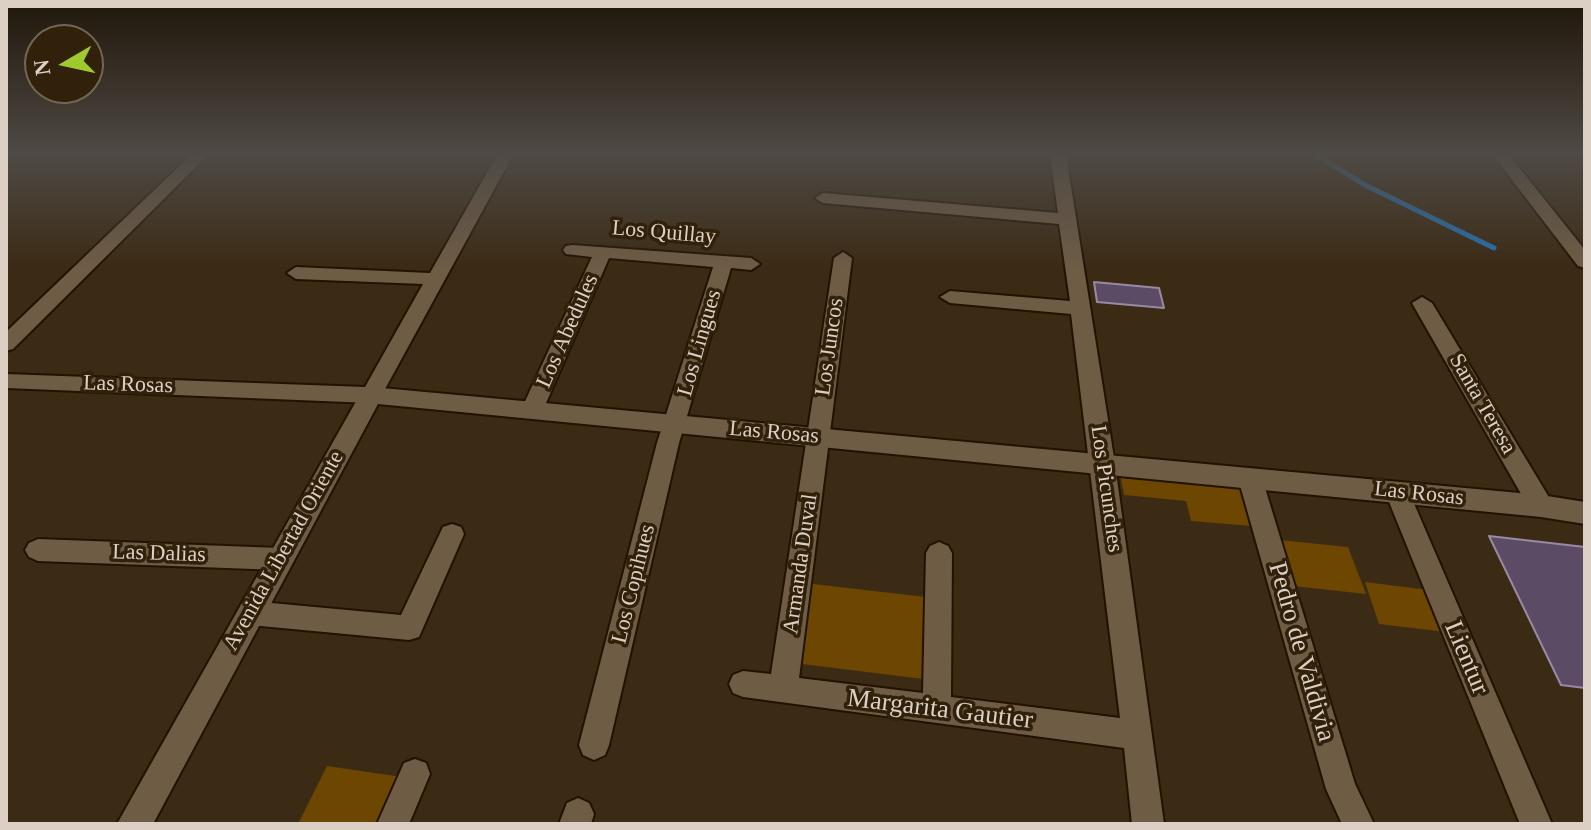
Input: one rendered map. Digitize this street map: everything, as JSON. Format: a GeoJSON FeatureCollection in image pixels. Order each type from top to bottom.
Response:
{"type":"FeatureCollection","features":[{"type":"Feature","properties":{"kind":"main road","name":"Las Rosas"},"geometry":{"type":"LineString","coordinates":[[371,395],[1397,492],[1585,513]]}},
{"type":"Feature","properties":{"kind":"main road","name":"Avenida Libertad Oriente"},"geometry":{"type":"LineString","coordinates":[[134,824],[371,395]]}},
{"type":"Feature","properties":{"kind":"street"},"geometry":{"type":"LineString","coordinates":[[6,344],[160,194]]}},
{"type":"Feature","properties":{"kind":"street","name":"Avenida Libertad Oriente"},"geometry":{"type":"LineString","coordinates":[[371,395],[483,194]]}},
{"type":"Feature","properties":{"kind":"street","name":"Los Picunches"},"geometry":{"type":"LineString","coordinates":[[1063,194],[1103,464],[1148,824]]}},
{"type":"Feature","properties":{"kind":"street"},"geometry":{"type":"LineString","coordinates":[[1531,194],[1585,262]]}},
{"type":"Feature","properties":{"kind":"street"},"geometry":{"type":"LineString","coordinates":[[823,198],[1067,219]]}},
{"type":"Feature","properties":{"kind":"street","name":"Los Quillay"},"geometry":{"type":"LineString","coordinates":[[572,250],[751,264]]}},
{"type":"Feature","properties":{"kind":"street","name":"Los Abedules"},"geometry":{"type":"LineString","coordinates":[[532,410],[603,252]]}},
{"type":"Feature","properties":{"kind":"street","name":"Los Juncos"},"geometry":{"type":"LineString","coordinates":[[818,437],[843,258]]}},
{"type":"Feature","properties":{"kind":"street","name":"Los Lingues"},"geometry":{"type":"LineString","coordinates":[[675,424],[724,262]]}},
{"type":"Feature","properties":{"kind":"street"},"geometry":{"type":"LineString","coordinates":[[296,273],[436,279]]}},
{"type":"Feature","properties":{"kind":"street"},"geometry":{"type":"LineString","coordinates":[[950,297],[1080,308]]}},
{"type":"Feature","properties":{"kind":"street","name":"Santa Teresa"},"geometry":{"type":"LineString","coordinates":[[1422,303],[1541,506]]}},
{"type":"Feature","properties":{"kind":"street","name":"Las Rosas"},"geometry":{"type":"LineString","coordinates":[[6,381],[371,395]]}},
{"type":"Feature","properties":{"kind":"street","name":"Los Copihues"},"geometry":{"type":"LineString","coordinates":[[594,745],[675,424]]}},
{"type":"Feature","properties":{"kind":"street","name":"Armanda Duval"},"geometry":{"type":"LineString","coordinates":[[783,690],[818,437]]}},
{"type":"Feature","properties":{"kind":"street","name":"Pedro de Valdivia"},"geometry":{"type":"LineString","coordinates":[[1250,478],[1341,789],[1358,824]]}},
{"type":"Feature","properties":{"kind":"street","name":"Lientur"},"geometry":{"type":"LineString","coordinates":[[1397,492],[1536,824]]}},
{"type":"Feature","properties":{"kind":"street"},"geometry":{"type":"LineString","coordinates":[[250,613],[409,628],[452,534]]}},
{"type":"Feature","properties":{"kind":"street","name":"Las Dalias"},"geometry":{"type":"LineString","coordinates":[[38,550],[280,559]]}},
{"type":"Feature","properties":{"kind":"street"},"geometry":{"type":"LineString","coordinates":[[937,710],[939,553]]}},
{"type":"Feature","properties":{"kind":"street","name":"Margarita Gautier"},"geometry":{"type":"LineString","coordinates":[[743,684],[1137,735]]}},
{"type":"Feature","properties":{"kind":"street"},"geometry":{"type":"LineString","coordinates":[[393,824],[415,774]]}},
{"type":"Feature","properties":{"kind":"shaded area"},"geometry":{"type":"Polygon","coordinates":[[[1119,469],[1238,480],[1251,526],[1191,521],[1186,501],[1124,495],[1119,469]]]}},
{"type":"Feature","properties":{"kind":"shaded area"},"geometry":{"type":"Polygon","coordinates":[[[1279,540],[1348,547],[1366,594],[1293,586],[1279,540]]]}},
{"type":"Feature","properties":{"kind":"shaded area"},"geometry":{"type":"Polygon","coordinates":[[[1365,582],[1429,590],[1446,632],[1379,624],[1365,582]]]}},
{"type":"Feature","properties":{"kind":"shaded area"},"geometry":{"type":"Polygon","coordinates":[[[805,583],[926,597],[923,679],[794,663],[805,583]]]}},
{"type":"Feature","properties":{"kind":"shaded area"},"geometry":{"type":"Polygon","coordinates":[[[327,766],[402,777],[382,824],[298,824],[327,766]]]}},
{"type":"Feature","properties":{"kind":"building"},"geometry":{"type":"Polygon","coordinates":[[[1094,282],[1159,288],[1164,308],[1097,302],[1094,282]]]}},
{"type":"Feature","properties":{"kind":"building"},"geometry":{"type":"Polygon","coordinates":[[[1489,536],[1585,547],[1585,688],[1561,685],[1489,536]]]}},
{"type":"Feature","properties":{"kind":"waterway"},"geometry":{"type":"LineString","coordinates":[[1383,194],[1494,248]]}}]}
